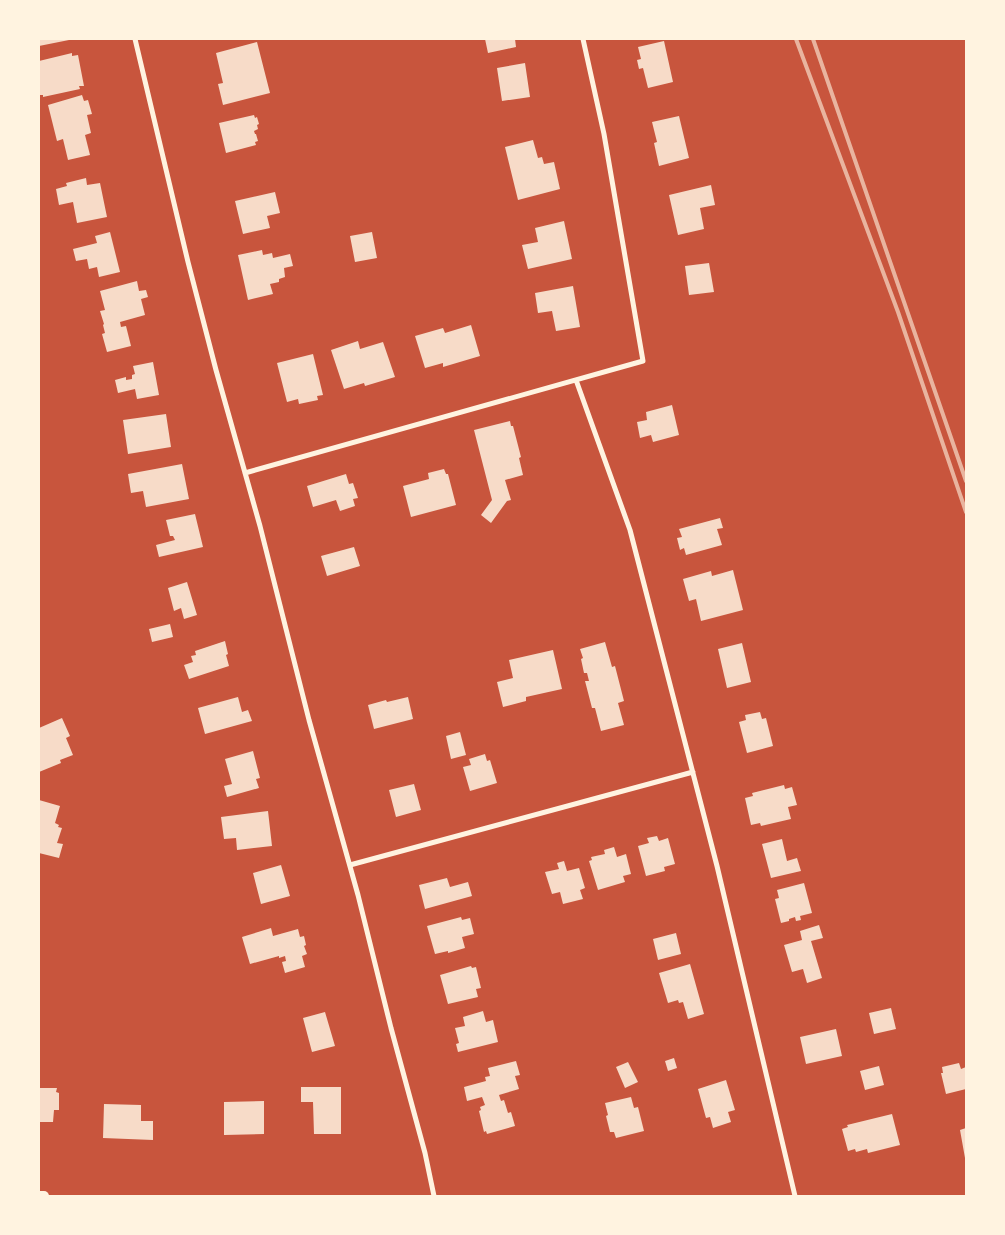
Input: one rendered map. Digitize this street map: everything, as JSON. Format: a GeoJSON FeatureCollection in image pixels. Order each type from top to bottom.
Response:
{"type":"FeatureCollection","features":[{"type":"Feature","properties":{"kind":"main road"},"geometry":{"type":"LineString","coordinates":[[39,1196],[44,1196]]}},
{"type":"Feature","properties":{"kind":"street"},"geometry":{"type":"LineString","coordinates":[[136,39],[216,370],[260,526],[309,720],[358,895],[391,1028],[426,1154],[434,1196]]}},
{"type":"Feature","properties":{"kind":"street"},"geometry":{"type":"LineString","coordinates":[[245,473],[643,361],[604,134],[583,39]]}},
{"type":"Feature","properties":{"kind":"street"},"geometry":{"type":"LineString","coordinates":[[576,380],[630,530],[717,866],[795,1196]]}},
{"type":"Feature","properties":{"kind":"street"},"geometry":{"type":"LineString","coordinates":[[350,865],[693,772]]}},
{"type":"Feature","properties":{"kind":"building"},"geometry":{"type":"Polygon","coordinates":[[[39,39],[69,39],[69,40],[39,46],[39,39]]]}},
{"type":"Feature","properties":{"kind":"building"},"geometry":{"type":"Polygon","coordinates":[[[485,39],[515,39],[516,47],[488,53],[485,39]]]}},
{"type":"Feature","properties":{"kind":"building"},"geometry":{"type":"Polygon","coordinates":[[[664,41],[673,82],[648,88],[643,68],[639,69],[637,60],[641,59],[638,47],[664,41]]]}},
{"type":"Feature","properties":{"kind":"building"},"geometry":{"type":"Polygon","coordinates":[[[257,42],[270,93],[223,105],[218,84],[223,83],[216,53],[257,42]]]}},
{"type":"Feature","properties":{"kind":"building"},"geometry":{"type":"Polygon","coordinates":[[[72,53],[72,56],[78,55],[84,86],[79,86],[80,89],[43,97],[43,95],[39,95],[39,61],[72,53]]]}},
{"type":"Feature","properties":{"kind":"building"},"geometry":{"type":"Polygon","coordinates":[[[525,63],[530,97],[502,101],[497,68],[525,63]]]}},
{"type":"Feature","properties":{"kind":"building"},"geometry":{"type":"Polygon","coordinates":[[[82,95],[84,101],[88,100],[92,114],[87,115],[91,133],[85,135],[90,155],[68,160],[63,139],[57,141],[48,105],[82,95]]]}},
{"type":"Feature","properties":{"kind":"building"},"geometry":{"type":"Polygon","coordinates":[[[254,115],[255,118],[257,117],[259,124],[257,125],[258,129],[254,131],[258,141],[255,142],[256,145],[226,153],[219,123],[254,115]]]}},
{"type":"Feature","properties":{"kind":"building"},"geometry":{"type":"Polygon","coordinates":[[[679,116],[689,158],[659,166],[654,143],[657,142],[652,122],[679,116]]]}},
{"type":"Feature","properties":{"kind":"building"},"geometry":{"type":"Polygon","coordinates":[[[533,140],[538,158],[542,157],[544,164],[554,162],[560,189],[518,200],[505,147],[533,140]]]}},
{"type":"Feature","properties":{"kind":"building"},"geometry":{"type":"Polygon","coordinates":[[[86,178],[87,185],[100,183],[107,217],[77,223],[73,202],[59,205],[56,189],[67,186],[66,183],[86,178]]]}},
{"type":"Feature","properties":{"kind":"building"},"geometry":{"type":"Polygon","coordinates":[[[711,185],[715,205],[700,208],[704,229],[678,235],[669,195],[711,185]]]}},
{"type":"Feature","properties":{"kind":"building"},"geometry":{"type":"Polygon","coordinates":[[[275,192],[280,213],[267,216],[270,228],[243,234],[235,201],[275,192]]]}},
{"type":"Feature","properties":{"kind":"building"},"geometry":{"type":"Polygon","coordinates":[[[564,221],[572,259],[528,269],[522,245],[538,242],[535,228],[564,221]]]}},
{"type":"Feature","properties":{"kind":"building"},"geometry":{"type":"Polygon","coordinates":[[[110,232],[120,272],[99,277],[97,267],[89,269],[87,259],[76,261],[73,249],[97,243],[95,236],[110,232]]]}},
{"type":"Feature","properties":{"kind":"building"},"geometry":{"type":"Polygon","coordinates":[[[372,232],[377,258],[355,262],[350,236],[372,232]]]}},
{"type":"Feature","properties":{"kind":"building"},"geometry":{"type":"Polygon","coordinates":[[[262,250],[263,255],[272,253],[273,258],[290,254],[293,266],[284,268],[285,277],[279,279],[279,282],[270,284],[273,294],[248,300],[238,255],[262,250]]]}},
{"type":"Feature","properties":{"kind":"building"},"geometry":{"type":"Polygon","coordinates":[[[709,263],[714,292],[689,295],[685,266],[709,263]]]}},
{"type":"Feature","properties":{"kind":"building"},"geometry":{"type":"Polygon","coordinates":[[[137,281],[139,291],[146,290],[148,297],[141,299],[145,315],[120,322],[121,327],[126,326],[131,346],[107,352],[102,334],[105,333],[100,311],[105,310],[100,291],[137,281]]]}},
{"type":"Feature","properties":{"kind":"building"},"geometry":{"type":"Polygon","coordinates":[[[573,286],[580,327],[556,331],[552,311],[538,313],[535,293],[573,286]]]}},
{"type":"Feature","properties":{"kind":"building"},"geometry":{"type":"Polygon","coordinates":[[[471,325],[480,356],[443,367],[443,363],[425,368],[415,336],[443,328],[445,333],[471,325]]]}},
{"type":"Feature","properties":{"kind":"building"},"geometry":{"type":"Polygon","coordinates":[[[358,341],[360,349],[383,342],[395,377],[365,386],[364,383],[344,389],[331,350],[358,341]]]}},
{"type":"Feature","properties":{"kind":"building"},"geometry":{"type":"Polygon","coordinates":[[[313,354],[323,395],[317,396],[318,400],[299,404],[298,399],[287,402],[277,363],[313,354]]]}},
{"type":"Feature","properties":{"kind":"building"},"geometry":{"type":"Polygon","coordinates":[[[153,362],[159,395],[137,399],[135,389],[118,393],[115,380],[126,377],[126,380],[132,379],[132,375],[135,374],[133,366],[153,362]]]}},
{"type":"Feature","properties":{"kind":"building"},"geometry":{"type":"Polygon","coordinates":[[[672,405],[679,435],[653,442],[651,435],[640,438],[637,422],[647,420],[646,412],[672,405]]]}},
{"type":"Feature","properties":{"kind":"building"},"geometry":{"type":"Polygon","coordinates":[[[166,414],[171,447],[128,454],[123,420],[166,414]]]}},
{"type":"Feature","properties":{"kind":"building"},"geometry":{"type":"Polygon","coordinates":[[[510,421],[521,457],[519,458],[523,475],[505,480],[511,500],[507,501],[491,523],[481,515],[492,500],[474,430],[510,421]]]}},
{"type":"Feature","properties":{"kind":"building"},"geometry":{"type":"Polygon","coordinates":[[[182,464],[189,499],[146,507],[143,491],[131,493],[128,474],[182,464]]]}},
{"type":"Feature","properties":{"kind":"building"},"geometry":{"type":"Polygon","coordinates":[[[444,469],[446,474],[448,474],[456,505],[411,517],[403,486],[429,479],[428,473],[444,469]]]}},
{"type":"Feature","properties":{"kind":"building"},"geometry":{"type":"Polygon","coordinates":[[[346,474],[349,484],[353,483],[358,498],[353,499],[355,506],[340,511],[336,500],[313,507],[307,486],[346,474]]]}},
{"type":"Feature","properties":{"kind":"building"},"geometry":{"type":"Polygon","coordinates":[[[195,514],[203,547],[159,557],[156,545],[175,540],[173,536],[170,536],[166,520],[195,514]]]}},
{"type":"Feature","properties":{"kind":"building"},"geometry":{"type":"Polygon","coordinates":[[[720,518],[723,528],[717,529],[722,545],[686,555],[684,548],[680,550],[677,538],[682,537],[679,529],[720,518]]]}},
{"type":"Feature","properties":{"kind":"building"},"geometry":{"type":"Polygon","coordinates":[[[354,547],[360,566],[327,576],[321,556],[354,547]]]}},
{"type":"Feature","properties":{"kind":"building"},"geometry":{"type":"Polygon","coordinates":[[[733,570],[743,610],[701,621],[696,599],[689,601],[683,579],[711,571],[712,576],[733,570]]]}},
{"type":"Feature","properties":{"kind":"building"},"geometry":{"type":"Polygon","coordinates":[[[187,582],[197,615],[184,619],[181,608],[174,611],[168,588],[187,582]]]}},
{"type":"Feature","properties":{"kind":"building"},"geometry":{"type":"Polygon","coordinates":[[[170,624],[173,637],[152,642],[149,629],[170,624]]]}},
{"type":"Feature","properties":{"kind":"building"},"geometry":{"type":"Polygon","coordinates":[[[225,641],[229,666],[189,679],[184,665],[193,662],[191,656],[196,655],[195,651],[225,641]]]}},
{"type":"Feature","properties":{"kind":"building"},"geometry":{"type":"Polygon","coordinates":[[[605,642],[612,667],[615,666],[624,701],[618,703],[624,725],[601,731],[595,708],[592,708],[585,681],[589,681],[587,673],[584,673],[580,649],[605,642]]]}},
{"type":"Feature","properties":{"kind":"building"},"geometry":{"type":"Polygon","coordinates":[[[742,643],[751,682],[727,688],[718,649],[742,643]]]}},
{"type":"Feature","properties":{"kind":"building"},"geometry":{"type":"Polygon","coordinates":[[[553,650],[562,689],[526,697],[526,701],[503,707],[497,682],[513,678],[509,660],[553,650]]]}},
{"type":"Feature","properties":{"kind":"building"},"geometry":{"type":"Polygon","coordinates":[[[238,697],[242,712],[248,710],[252,721],[205,734],[198,708],[238,697]]]}},
{"type":"Feature","properties":{"kind":"building"},"geometry":{"type":"Polygon","coordinates":[[[408,697],[413,719],[374,729],[368,705],[408,697]]]}},
{"type":"Feature","properties":{"kind":"building"},"geometry":{"type":"Polygon","coordinates":[[[760,712],[762,719],[766,718],[773,746],[747,753],[739,722],[746,720],[745,715],[760,712]]]}},
{"type":"Feature","properties":{"kind":"building"},"geometry":{"type":"Polygon","coordinates":[[[62,718],[70,736],[66,738],[73,755],[60,760],[61,763],[39,772],[39,728],[62,718]]]}},
{"type":"Feature","properties":{"kind":"building"},"geometry":{"type":"Polygon","coordinates":[[[460,732],[466,755],[451,759],[446,736],[460,732]]]}},
{"type":"Feature","properties":{"kind":"building"},"geometry":{"type":"Polygon","coordinates":[[[253,751],[260,778],[256,779],[259,788],[227,797],[224,786],[232,784],[225,759],[253,751]]]}},
{"type":"Feature","properties":{"kind":"building"},"geometry":{"type":"Polygon","coordinates":[[[485,754],[487,761],[490,760],[497,783],[470,791],[463,767],[471,765],[469,759],[485,754]]]}},
{"type":"Feature","properties":{"kind":"building"},"geometry":{"type":"Polygon","coordinates":[[[414,784],[421,810],[396,817],[389,790],[414,784]]]}},
{"type":"Feature","properties":{"kind":"building"},"geometry":{"type":"Polygon","coordinates":[[[784,785],[785,789],[792,787],[797,805],[788,807],[791,819],[761,826],[760,823],[751,825],[745,798],[753,796],[752,793],[784,785]]]}},
{"type":"Feature","properties":{"kind":"building"},"geometry":{"type":"Polygon","coordinates":[[[39,800],[60,806],[55,823],[59,825],[58,827],[62,828],[57,843],[63,844],[59,858],[39,853],[39,800]]]}},
{"type":"Feature","properties":{"kind":"building"},"geometry":{"type":"Polygon","coordinates":[[[268,811],[272,846],[237,850],[236,838],[224,839],[221,817],[268,811]]]}},
{"type":"Feature","properties":{"kind":"building"},"geometry":{"type":"Polygon","coordinates":[[[657,836],[659,841],[668,838],[675,864],[664,867],[665,871],[646,876],[638,846],[649,843],[647,838],[657,836]]]}},
{"type":"Feature","properties":{"kind":"building"},"geometry":{"type":"Polygon","coordinates":[[[782,839],[787,861],[797,858],[801,871],[771,878],[762,844],[782,839]]]}},
{"type":"Feature","properties":{"kind":"building"},"geometry":{"type":"Polygon","coordinates":[[[614,847],[617,857],[626,854],[631,874],[623,876],[625,882],[598,890],[589,861],[592,860],[591,857],[605,854],[604,850],[614,847]]]}},
{"type":"Feature","properties":{"kind":"building"},"geometry":{"type":"Polygon","coordinates":[[[564,861],[567,871],[579,868],[585,888],[580,890],[583,899],[563,904],[560,892],[552,894],[545,872],[559,869],[557,863],[564,861]]]}},
{"type":"Feature","properties":{"kind":"building"},"geometry":{"type":"Polygon","coordinates":[[[281,865],[290,896],[261,904],[253,873],[281,865]]]}},
{"type":"Feature","properties":{"kind":"building"},"geometry":{"type":"Polygon","coordinates":[[[447,878],[450,887],[468,882],[472,896],[425,909],[419,885],[447,878]]]}},
{"type":"Feature","properties":{"kind":"building"},"geometry":{"type":"Polygon","coordinates":[[[804,883],[812,913],[800,916],[801,920],[796,921],[795,917],[781,923],[775,899],[779,898],[777,890],[804,883]]]}},
{"type":"Feature","properties":{"kind":"building"},"geometry":{"type":"Polygon","coordinates":[[[461,917],[462,920],[470,918],[474,934],[462,937],[465,948],[448,953],[448,951],[435,954],[427,926],[461,917]]]}},
{"type":"Feature","properties":{"kind":"building"},"geometry":{"type":"Polygon","coordinates":[[[819,925],[823,938],[811,941],[822,978],[807,983],[803,969],[792,972],[784,945],[802,940],[800,931],[819,925]]]}},
{"type":"Feature","properties":{"kind":"building"},"geometry":{"type":"Polygon","coordinates":[[[271,928],[273,936],[298,929],[300,937],[304,936],[306,945],[304,946],[307,954],[302,956],[305,967],[285,973],[282,962],[286,961],[285,956],[250,964],[242,937],[271,928]]]}},
{"type":"Feature","properties":{"kind":"building"},"geometry":{"type":"Polygon","coordinates":[[[676,933],[681,954],[658,960],[653,939],[676,933]]]}},
{"type":"Feature","properties":{"kind":"building"},"geometry":{"type":"Polygon","coordinates":[[[690,964],[704,1014],[688,1019],[683,1002],[679,1003],[678,1000],[668,1003],[659,973],[690,964]]]}},
{"type":"Feature","properties":{"kind":"building"},"geometry":{"type":"Polygon","coordinates":[[[471,966],[472,968],[476,967],[481,988],[476,989],[478,997],[448,1004],[440,975],[471,966]]]}},
{"type":"Feature","properties":{"kind":"building"},"geometry":{"type":"Polygon","coordinates":[[[891,1008],[896,1029],[874,1034],[869,1013],[891,1008]]]}},
{"type":"Feature","properties":{"kind":"building"},"geometry":{"type":"Polygon","coordinates":[[[483,1011],[486,1022],[493,1020],[498,1042],[458,1052],[456,1044],[459,1043],[455,1028],[465,1026],[463,1017],[483,1011]]]}},
{"type":"Feature","properties":{"kind":"building"},"geometry":{"type":"Polygon","coordinates":[[[325,1012],[335,1046],[312,1052],[303,1018],[325,1012]]]}},
{"type":"Feature","properties":{"kind":"building"},"geometry":{"type":"Polygon","coordinates":[[[836,1029],[842,1056],[806,1064],[800,1037],[836,1029]]]}},
{"type":"Feature","properties":{"kind":"building"},"geometry":{"type":"Polygon","coordinates":[[[674,1058],[677,1068],[668,1071],[665,1061],[674,1058]]]}},
{"type":"Feature","properties":{"kind":"building"},"geometry":{"type":"Polygon","coordinates":[[[516,1061],[520,1075],[515,1076],[519,1089],[499,1095],[501,1101],[504,1100],[508,1113],[511,1112],[515,1126],[487,1134],[486,1131],[484,1132],[479,1111],[481,1110],[480,1107],[485,1105],[482,1097],[467,1101],[464,1087],[486,1081],[485,1077],[490,1076],[488,1068],[516,1061]]]}},
{"type":"Feature","properties":{"kind":"building"},"geometry":{"type":"Polygon","coordinates":[[[628,1062],[638,1082],[625,1088],[616,1067],[628,1062]]]}},
{"type":"Feature","properties":{"kind":"building"},"geometry":{"type":"Polygon","coordinates":[[[959,1063],[961,1069],[966,1067],[966,1089],[946,1094],[941,1073],[943,1073],[942,1067],[959,1063]]]}},
{"type":"Feature","properties":{"kind":"building"},"geometry":{"type":"Polygon","coordinates":[[[879,1066],[884,1085],[865,1090],[860,1071],[879,1066]]]}},
{"type":"Feature","properties":{"kind":"building"},"geometry":{"type":"Polygon","coordinates":[[[726,1080],[735,1110],[728,1112],[731,1122],[713,1128],[710,1117],[706,1118],[698,1089],[726,1080]]]}},
{"type":"Feature","properties":{"kind":"building"},"geometry":{"type":"Polygon","coordinates":[[[301,1087],[341,1087],[341,1134],[314,1134],[313,1102],[301,1102],[301,1087]]]}},
{"type":"Feature","properties":{"kind":"building"},"geometry":{"type":"Polygon","coordinates":[[[39,1088],[57,1088],[56,1092],[59,1093],[59,1110],[54,1110],[53,1122],[39,1122],[39,1088]]]}},
{"type":"Feature","properties":{"kind":"building"},"geometry":{"type":"Polygon","coordinates":[[[631,1097],[634,1108],[638,1107],[644,1131],[616,1138],[614,1132],[610,1132],[605,1103],[631,1097]]]}},
{"type":"Feature","properties":{"kind":"building"},"geometry":{"type":"Polygon","coordinates":[[[264,1101],[264,1134],[224,1135],[224,1102],[264,1101]]]}},
{"type":"Feature","properties":{"kind":"building"},"geometry":{"type":"Polygon","coordinates":[[[104,1104],[141,1105],[141,1121],[153,1121],[153,1140],[103,1138],[104,1104]]]}},
{"type":"Feature","properties":{"kind":"building"},"geometry":{"type":"Polygon","coordinates":[[[892,1114],[900,1145],[868,1153],[867,1149],[856,1152],[855,1149],[848,1151],[842,1129],[848,1127],[847,1125],[892,1114]]]}},
{"type":"Feature","properties":{"kind":"building"},"geometry":{"type":"Polygon","coordinates":[[[966,1128],[966,1158],[965,1158],[960,1130],[966,1128]]]}},
{"type":"Feature","properties":{"kind":"railway"},"geometry":{"type":"LineString","coordinates":[[796,39],[898,312],[966,512]]}},
{"type":"Feature","properties":{"kind":"railway"},"geometry":{"type":"LineString","coordinates":[[813,39],[966,481]]}}]}
